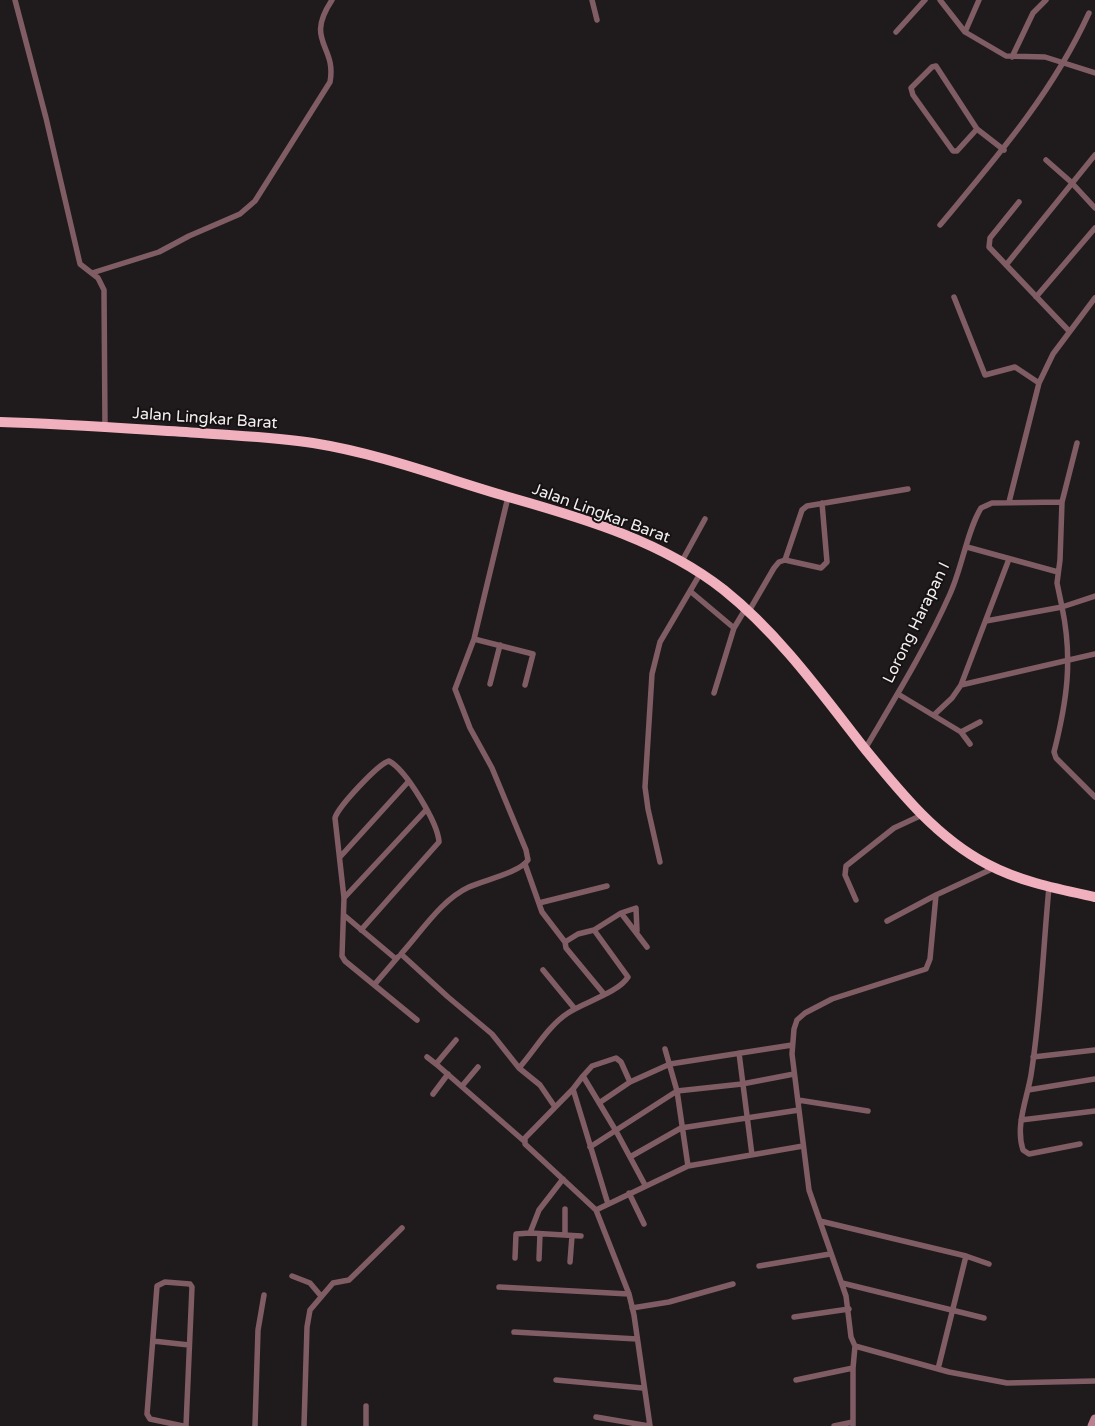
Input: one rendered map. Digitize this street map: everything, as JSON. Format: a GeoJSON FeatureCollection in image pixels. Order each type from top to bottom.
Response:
{"type":"FeatureCollection","features":[{"type":"Feature","properties":{"kind":"highway","name":"Jalan Lingkar Barat"},"geometry":{"type":"LineString","coordinates":[[0,422],[105,427],[313,443],[387,458],[630,537],[682,561],[747,610],[787,652],[922,816],[963,849],[994,868],[1049,887],[1095,897]]}},
{"type":"Feature","properties":{"kind":"main road"},"geometry":{"type":"LineString","coordinates":[[1092,1426],[1095,1419]]}},
{"type":"Feature","properties":{"kind":"street"},"geometry":{"type":"LineString","coordinates":[[15,0],[46,118],[80,264],[98,278],[104,290],[105,427]]}},
{"type":"Feature","properties":{"kind":"street"},"geometry":{"type":"LineString","coordinates":[[92,273],[159,252],[240,214],[256,201],[330,82],[331,65],[319,29],[324,11],[332,0]]}},
{"type":"Feature","properties":{"kind":"street"},"geometry":{"type":"LineString","coordinates":[[592,0],[597,20]]}},
{"type":"Feature","properties":{"kind":"street"},"geometry":{"type":"LineString","coordinates":[[896,32],[925,0]]}},
{"type":"Feature","properties":{"kind":"street"},"geometry":{"type":"LineString","coordinates":[[940,0],[965,32],[1012,57],[1045,57],[1095,73]]}},
{"type":"Feature","properties":{"kind":"street"},"geometry":{"type":"LineString","coordinates":[[965,32],[979,0]]}},
{"type":"Feature","properties":{"kind":"street"},"geometry":{"type":"LineString","coordinates":[[1012,57],[1033,13],[1046,0]]}},
{"type":"Feature","properties":{"kind":"street"},"geometry":{"type":"LineString","coordinates":[[940,225],[1020,130],[1063,63],[1089,14]]}},
{"type":"Feature","properties":{"kind":"street"},"geometry":{"type":"LineString","coordinates":[[977,129],[958,151],[953,151],[913,96],[911,88],[932,67],[936,66],[977,129],[1004,150]]}},
{"type":"Feature","properties":{"kind":"street"},"geometry":{"type":"LineString","coordinates":[[1006,265],[1095,154]]}},
{"type":"Feature","properties":{"kind":"street"},"geometry":{"type":"LineString","coordinates":[[1046,160],[1071,182],[1095,208]]}},
{"type":"Feature","properties":{"kind":"street"},"geometry":{"type":"LineString","coordinates":[[1019,202],[988,243],[991,250],[1069,331]]}},
{"type":"Feature","properties":{"kind":"street"},"geometry":{"type":"LineString","coordinates":[[1036,297],[1095,228]]}},
{"type":"Feature","properties":{"kind":"street"},"geometry":{"type":"LineString","coordinates":[[954,297],[985,375],[1014,367],[1039,383]]}},
{"type":"Feature","properties":{"kind":"street"},"geometry":{"type":"LineString","coordinates":[[1062,502],[1010,502],[1039,383],[1053,354],[1095,298]]}},
{"type":"Feature","properties":{"kind":"street"},"geometry":{"type":"LineString","coordinates":[[1078,443],[1062,502],[1058,592],[1068,639],[1067,696],[1054,755],[1095,797]]}},
{"type":"Feature","properties":{"kind":"street"},"geometry":{"type":"LineString","coordinates":[[785,560],[802,510],[807,506],[908,488]]}},
{"type":"Feature","properties":{"kind":"street"},"geometry":{"type":"LineString","coordinates":[[374,985],[451,898],[471,886],[525,864],[529,856],[492,768],[470,728],[456,693],[458,679],[474,639],[508,497]]}},
{"type":"Feature","properties":{"kind":"street","name":"Lorong Harapan I"},"geometry":{"type":"LineString","coordinates":[[866,749],[898,694],[947,601],[981,508],[992,503],[1010,502]]}},
{"type":"Feature","properties":{"kind":"street"},"geometry":{"type":"LineString","coordinates":[[714,693],[734,628],[779,562],[785,560],[821,568],[825,566],[827,562],[822,503]]}},
{"type":"Feature","properties":{"kind":"street"},"geometry":{"type":"LineString","coordinates":[[682,561],[706,519]]}},
{"type":"Feature","properties":{"kind":"street"},"geometry":{"type":"LineString","coordinates":[[967,548],[1058,572]]}},
{"type":"Feature","properties":{"kind":"street"},"geometry":{"type":"LineString","coordinates":[[936,714],[952,698],[961,685],[1009,559]]}},
{"type":"Feature","properties":{"kind":"street"},"geometry":{"type":"LineString","coordinates":[[660,862],[645,787],[650,695],[655,658],[660,642],[700,574]]}},
{"type":"Feature","properties":{"kind":"street"},"geometry":{"type":"LineString","coordinates":[[690,591],[734,628]]}},
{"type":"Feature","properties":{"kind":"street"},"geometry":{"type":"LineString","coordinates":[[986,621],[1062,606],[1095,596]]}},
{"type":"Feature","properties":{"kind":"street"},"geometry":{"type":"LineString","coordinates":[[474,639],[534,654],[525,685]]}},
{"type":"Feature","properties":{"kind":"street"},"geometry":{"type":"LineString","coordinates":[[490,684],[500,645]]}},
{"type":"Feature","properties":{"kind":"street"},"geometry":{"type":"LineString","coordinates":[[961,685],[1095,654]]}},
{"type":"Feature","properties":{"kind":"street"},"geometry":{"type":"LineString","coordinates":[[898,694],[936,714],[961,732],[970,744]]}},
{"type":"Feature","properties":{"kind":"street"},"geometry":{"type":"LineString","coordinates":[[961,732],[980,722]]}},
{"type":"Feature","properties":{"kind":"street"},"geometry":{"type":"LineString","coordinates":[[361,930],[439,842],[437,833],[426,810],[409,781],[391,762],[386,761],[342,806],[335,818],[344,898],[343,959],[417,1020]]}},
{"type":"Feature","properties":{"kind":"street"},"geometry":{"type":"LineString","coordinates":[[340,857],[409,781]]}},
{"type":"Feature","properties":{"kind":"street"},"geometry":{"type":"LineString","coordinates":[[344,898],[426,810]]}},
{"type":"Feature","properties":{"kind":"street"},"geometry":{"type":"LineString","coordinates":[[856,900],[845,875],[846,866],[894,828],[922,816]]}},
{"type":"Feature","properties":{"kind":"street"},"geometry":{"type":"LineString","coordinates":[[525,864],[540,904],[553,928],[565,942],[566,948],[604,994]]}},
{"type":"Feature","properties":{"kind":"street"},"geometry":{"type":"LineString","coordinates":[[887,921],[936,895],[994,868]]}},
{"type":"Feature","properties":{"kind":"street"},"geometry":{"type":"LineString","coordinates":[[540,904],[607,886]]}},
{"type":"Feature","properties":{"kind":"street"},"geometry":{"type":"LineString","coordinates":[[1049,887],[1033,1058],[1021,1120],[1021,1141],[1026,1153],[1080,1144]]}},
{"type":"Feature","properties":{"kind":"street"},"geometry":{"type":"LineString","coordinates":[[834,1426],[853,1424],[853,1368],[856,1346],[851,1338],[849,1309],[842,1283],[830,1254],[809,1190],[792,1045],[798,1020],[814,1008],[832,999],[903,977],[928,967],[936,895]]}},
{"type":"Feature","properties":{"kind":"street"},"geometry":{"type":"LineString","coordinates":[[565,942],[578,934],[594,930],[622,913],[636,908],[637,932]]}},
{"type":"Feature","properties":{"kind":"street"},"geometry":{"type":"LineString","coordinates":[[622,913],[647,947]]}},
{"type":"Feature","properties":{"kind":"street"},"geometry":{"type":"LineString","coordinates":[[345,916],[396,959]]}},
{"type":"Feature","properties":{"kind":"street"},"geometry":{"type":"LineString","coordinates":[[519,1068],[554,1025],[575,1009],[626,981],[628,974],[594,930]]}},
{"type":"Feature","properties":{"kind":"street"},"geometry":{"type":"LineString","coordinates":[[401,954],[448,998],[492,1034],[519,1068],[540,1085],[555,1106]]}},
{"type":"Feature","properties":{"kind":"street"},"geometry":{"type":"LineString","coordinates":[[543,970],[575,1009]]}},
{"type":"Feature","properties":{"kind":"street"},"geometry":{"type":"LineString","coordinates":[[436,1064],[456,1040]]}},
{"type":"Feature","properties":{"kind":"street"},"geometry":{"type":"LineString","coordinates":[[599,1103],[630,1082],[670,1064],[792,1045]]}},
{"type":"Feature","properties":{"kind":"street"},"geometry":{"type":"LineString","coordinates":[[665,1049],[677,1091],[688,1166]]}},
{"type":"Feature","properties":{"kind":"street"},"geometry":{"type":"LineString","coordinates":[[1033,1058],[1095,1050]]}},
{"type":"Feature","properties":{"kind":"street"},"geometry":{"type":"LineString","coordinates":[[739,1053],[752,1155]]}},
{"type":"Feature","properties":{"kind":"street"},"geometry":{"type":"LineString","coordinates":[[427,1057],[524,1141],[596,1210],[629,1294],[650,1426],[596,1417]]}},
{"type":"Feature","properties":{"kind":"street"},"geometry":{"type":"LineString","coordinates":[[524,1141],[592,1066],[616,1058],[621,1062],[630,1082]]}},
{"type":"Feature","properties":{"kind":"street"},"geometry":{"type":"LineString","coordinates":[[462,1086],[478,1067]]}},
{"type":"Feature","properties":{"kind":"street"},"geometry":{"type":"LineString","coordinates":[[433,1094],[448,1074]]}},
{"type":"Feature","properties":{"kind":"street"},"geometry":{"type":"LineString","coordinates":[[590,1147],[677,1091],[742,1084],[794,1074]]}},
{"type":"Feature","properties":{"kind":"street"},"geometry":{"type":"LineString","coordinates":[[582,1076],[616,1131],[645,1185]]}},
{"type":"Feature","properties":{"kind":"street"},"geometry":{"type":"LineString","coordinates":[[1028,1090],[1095,1079]]}},
{"type":"Feature","properties":{"kind":"street"},"geometry":{"type":"LineString","coordinates":[[573,1089],[608,1204]]}},
{"type":"Feature","properties":{"kind":"street"},"geometry":{"type":"LineString","coordinates":[[798,1100],[868,1111]]}},
{"type":"Feature","properties":{"kind":"street"},"geometry":{"type":"LineString","coordinates":[[630,1157],[681,1128],[799,1110]]}},
{"type":"Feature","properties":{"kind":"street"},"geometry":{"type":"LineString","coordinates":[[1021,1120],[1095,1111]]}},
{"type":"Feature","properties":{"kind":"street"},"geometry":{"type":"LineString","coordinates":[[596,1210],[688,1166],[803,1146]]}},
{"type":"Feature","properties":{"kind":"street"},"geometry":{"type":"LineString","coordinates":[[530,1234],[539,1210],[563,1179]]}},
{"type":"Feature","properties":{"kind":"street"},"geometry":{"type":"LineString","coordinates":[[629,1193],[644,1224]]}},
{"type":"Feature","properties":{"kind":"street"},"geometry":{"type":"LineString","coordinates":[[564,1235],[565,1209]]}},
{"type":"Feature","properties":{"kind":"street"},"geometry":{"type":"LineString","coordinates":[[820,1221],[966,1256],[989,1264]]}},
{"type":"Feature","properties":{"kind":"street"},"geometry":{"type":"LineString","coordinates":[[304,1426],[307,1327],[310,1310],[333,1283],[348,1280],[402,1228]]}},
{"type":"Feature","properties":{"kind":"street"},"geometry":{"type":"LineString","coordinates":[[515,1258],[516,1234],[581,1236]]}},
{"type":"Feature","properties":{"kind":"street"},"geometry":{"type":"LineString","coordinates":[[539,1259],[540,1234]]}},
{"type":"Feature","properties":{"kind":"street"},"geometry":{"type":"LineString","coordinates":[[570,1262],[572,1236]]}},
{"type":"Feature","properties":{"kind":"street"},"geometry":{"type":"LineString","coordinates":[[759,1266],[830,1254]]}},
{"type":"Feature","properties":{"kind":"street"},"geometry":{"type":"LineString","coordinates":[[938,1369],[950,1311],[966,1256]]}},
{"type":"Feature","properties":{"kind":"street"},"geometry":{"type":"LineString","coordinates":[[292,1276],[310,1283],[321,1296]]}},
{"type":"Feature","properties":{"kind":"street"},"geometry":{"type":"LineString","coordinates":[[165,1282],[190,1284],[192,1291],[189,1345],[185,1426],[150,1419],[147,1414],[157,1286],[165,1282]]}},
{"type":"Feature","properties":{"kind":"street"},"geometry":{"type":"LineString","coordinates":[[842,1283],[984,1318]]}},
{"type":"Feature","properties":{"kind":"street"},"geometry":{"type":"LineString","coordinates":[[632,1308],[668,1302],[733,1284]]}},
{"type":"Feature","properties":{"kind":"street"},"geometry":{"type":"LineString","coordinates":[[499,1287],[629,1294]]}},
{"type":"Feature","properties":{"kind":"street"},"geometry":{"type":"LineString","coordinates":[[255,1426],[258,1330],[264,1294]]}},
{"type":"Feature","properties":{"kind":"street"},"geometry":{"type":"LineString","coordinates":[[794,1317],[849,1309]]}},
{"type":"Feature","properties":{"kind":"street"},"geometry":{"type":"LineString","coordinates":[[514,1332],[637,1339]]}},
{"type":"Feature","properties":{"kind":"street"},"geometry":{"type":"LineString","coordinates":[[153,1341],[189,1345]]}},
{"type":"Feature","properties":{"kind":"street"},"geometry":{"type":"LineString","coordinates":[[856,1346],[938,1369],[1006,1383],[1095,1382]]}},
{"type":"Feature","properties":{"kind":"street"},"geometry":{"type":"LineString","coordinates":[[796,1380],[853,1368]]}},
{"type":"Feature","properties":{"kind":"street"},"geometry":{"type":"LineString","coordinates":[[556,1380],[643,1388]]}},
{"type":"Feature","properties":{"kind":"street"},"geometry":{"type":"LineString","coordinates":[[366,1406],[366,1426]]}}]}
